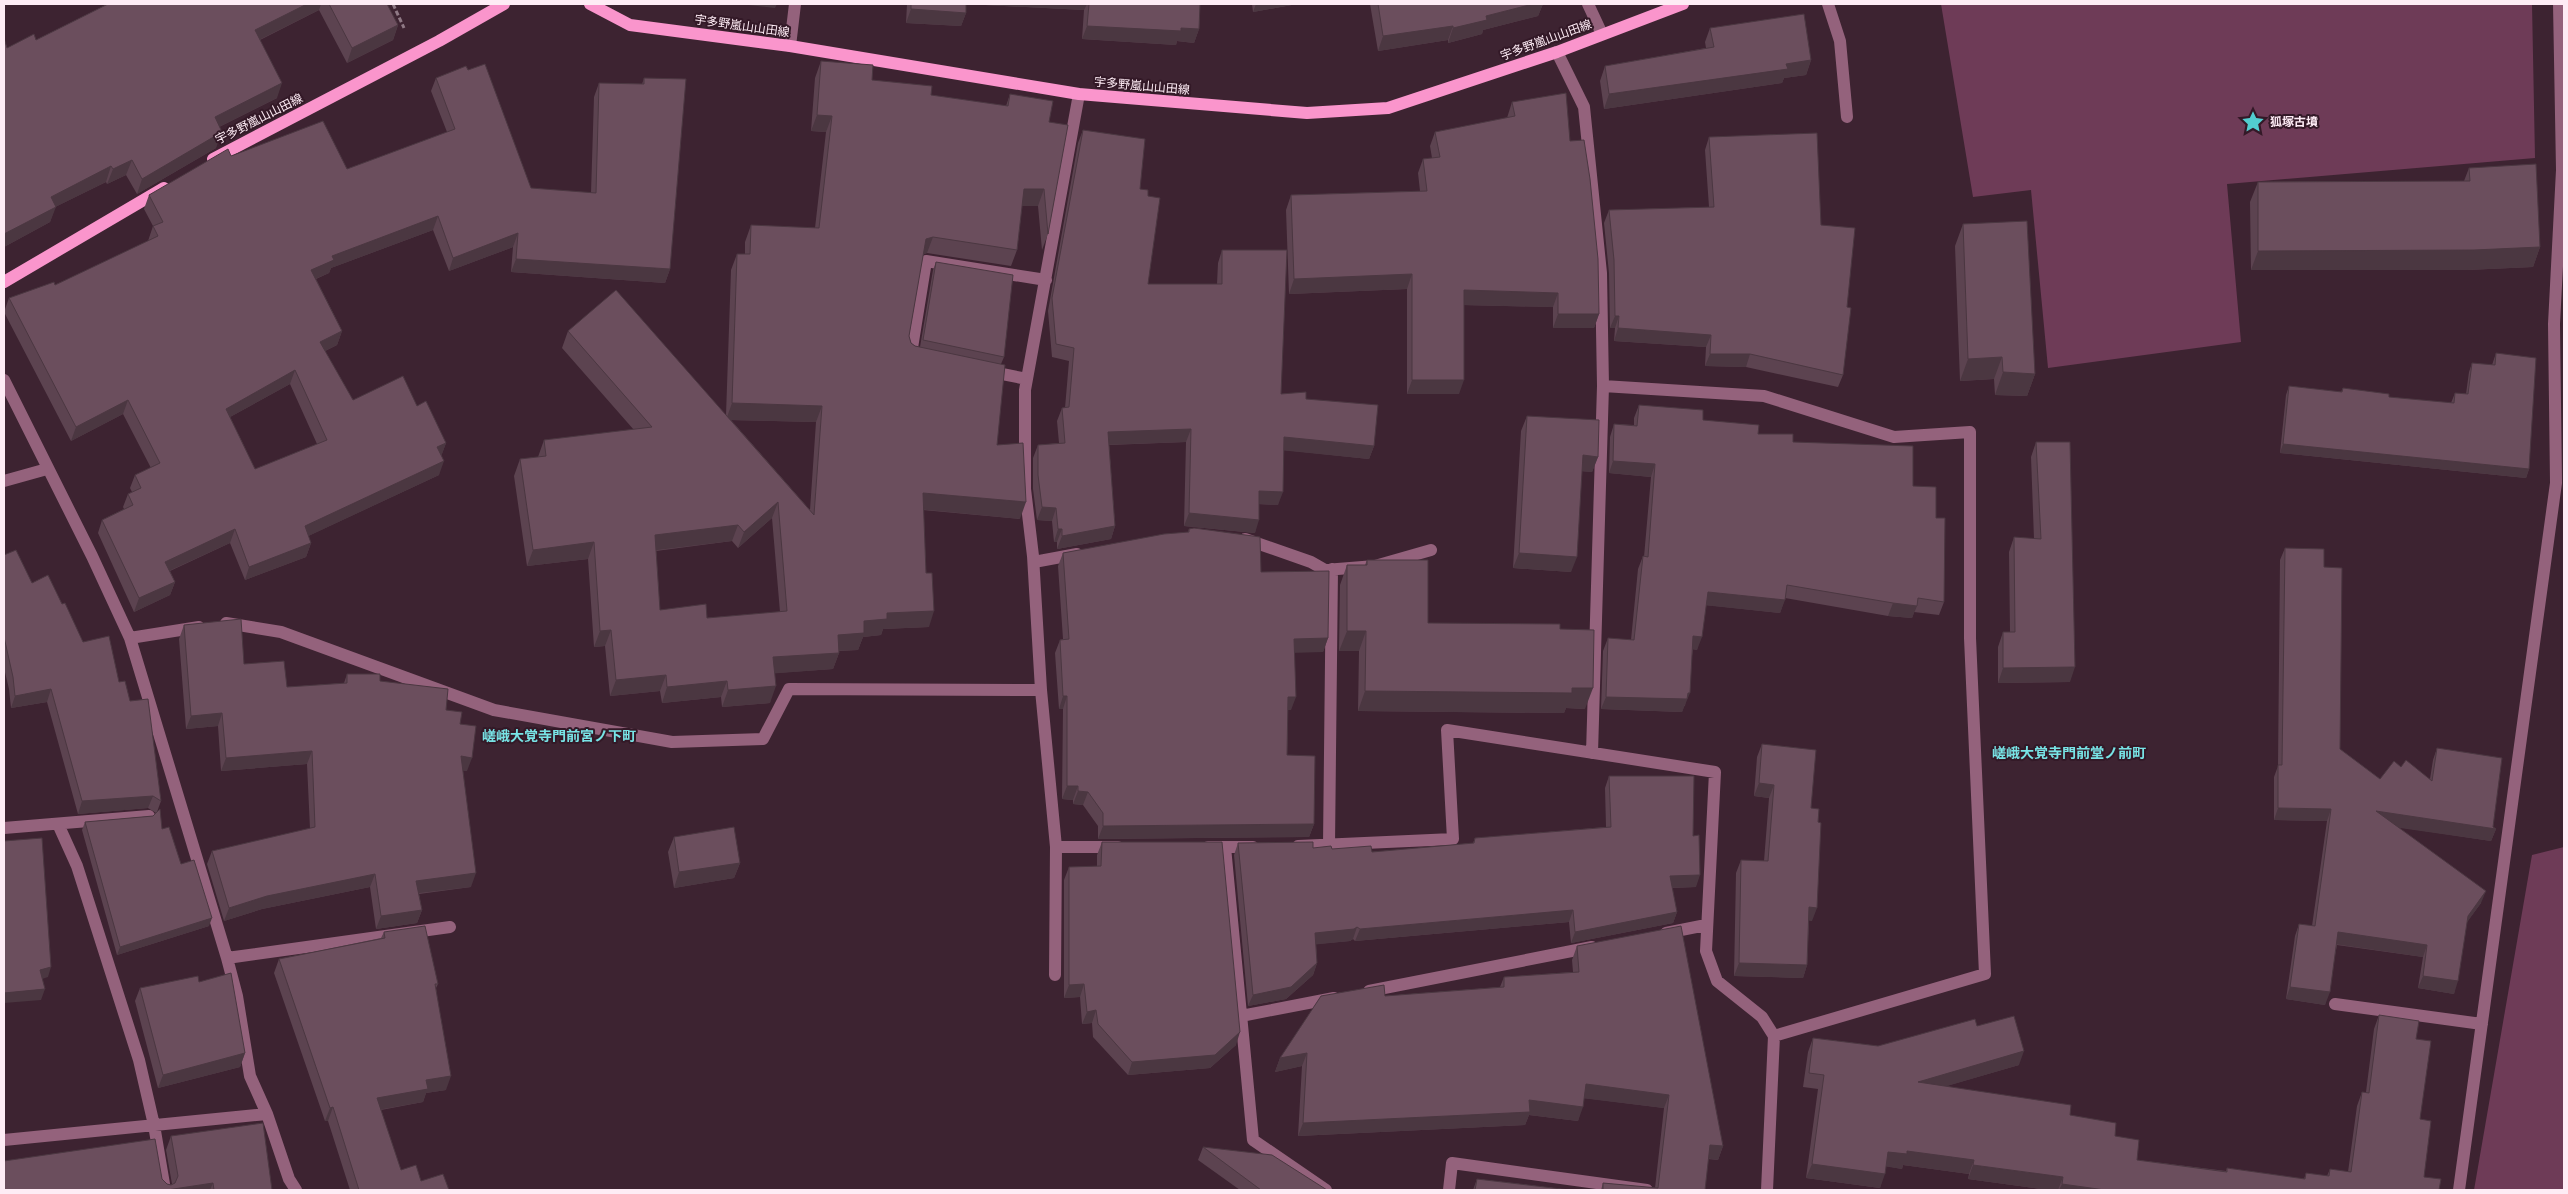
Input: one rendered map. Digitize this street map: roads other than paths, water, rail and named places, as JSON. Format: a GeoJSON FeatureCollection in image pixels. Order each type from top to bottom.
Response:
{"type":"FeatureCollection","features":[{"type":"Feature","properties":{"kind":"main road","name":"宇多野嵐山山田線"},"geometry":{"type":"LineString","coordinates":[[202,165],[439,41],[504,4]]}},
{"type":"Feature","properties":{"kind":"main road","name":"宇多野嵐山山田線"},"geometry":{"type":"LineString","coordinates":[[590,4],[630,25],[790,46],[1079,94],[1307,113],[1388,108],[1557,52],[1683,4]]}},
{"type":"Feature","properties":{"kind":"main road"},"geometry":{"type":"LineString","coordinates":[[4,282],[176,181]]}},
{"type":"Feature","properties":{"kind":"street"},"geometry":{"type":"LineString","coordinates":[[790,46],[795,4]]}},
{"type":"Feature","properties":{"kind":"street"},"geometry":{"type":"LineString","coordinates":[[1588,4],[1602,34]]}},
{"type":"Feature","properties":{"kind":"street"},"geometry":{"type":"LineString","coordinates":[[1828,4],[1840,41],[1847,118]]}},
{"type":"Feature","properties":{"kind":"street"},"geometry":{"type":"LineString","coordinates":[[2459,1190],[2556,483],[2554,324],[2562,170],[2559,4]]}},
{"type":"Feature","properties":{"kind":"street"},"geometry":{"type":"LineString","coordinates":[[1557,52],[1584,107],[1601,273],[1603,386],[1592,753]]}},
{"type":"Feature","properties":{"kind":"street"},"geometry":{"type":"LineString","coordinates":[[1055,975],[1056,847],[1041,690],[1034,562],[1025,489],[1027,379],[1079,94]]}},
{"type":"Feature","properties":{"kind":"street"},"geometry":{"type":"LineString","coordinates":[[930,358],[911,354],[926,261],[1046,280]]}},
{"type":"Feature","properties":{"kind":"street"},"geometry":{"type":"LineString","coordinates":[[978,369],[1027,379]]}},
{"type":"Feature","properties":{"kind":"street"},"geometry":{"type":"LineString","coordinates":[[4,380],[92,556],[130,638],[227,958],[237,996],[250,1076],[267,1114],[289,1179],[296,1190]]}},
{"type":"Feature","properties":{"kind":"street"},"geometry":{"type":"LineString","coordinates":[[1603,386],[1764,396],[1894,437],[1970,432],[1970,638],[1985,974],[1774,1036]]}},
{"type":"Feature","properties":{"kind":"street"},"geometry":{"type":"LineString","coordinates":[[4,482],[47,469]]}},
{"type":"Feature","properties":{"kind":"street"},"geometry":{"type":"LineString","coordinates":[[1235,537],[1252,540],[1311,562],[1325,570],[1375,566],[1431,550]]}},
{"type":"Feature","properties":{"kind":"street"},"geometry":{"type":"LineString","coordinates":[[1034,562],[1092,551]]}},
{"type":"Feature","properties":{"kind":"street"},"geometry":{"type":"LineString","coordinates":[[1329,845],[1332,569]]}},
{"type":"Feature","properties":{"kind":"street"},"geometry":{"type":"LineString","coordinates":[[130,638],[227,623],[280,632],[494,710],[672,742],[762,739],[788,689],[1041,690]]}},
{"type":"Feature","properties":{"kind":"street"},"geometry":{"type":"LineString","coordinates":[[1287,847],[1452,839],[1447,730],[1714,772],[1706,951],[1717,981],[1762,1017],[1774,1036],[1767,1190]]}},
{"type":"Feature","properties":{"kind":"street"},"geometry":{"type":"LineString","coordinates":[[4,828],[150,816]]}},
{"type":"Feature","properties":{"kind":"street"},"geometry":{"type":"LineString","coordinates":[[58,824],[77,866],[134,1042],[154,1125],[165,1190]]}},
{"type":"Feature","properties":{"kind":"street"},"geometry":{"type":"LineString","coordinates":[[1056,847],[1129,847]]}},
{"type":"Feature","properties":{"kind":"street"},"geometry":{"type":"LineString","coordinates":[[1197,847],[1270,847]]}},
{"type":"Feature","properties":{"kind":"street"},"geometry":{"type":"LineString","coordinates":[[1226,847],[1253,1140],[1326,1190]]}},
{"type":"Feature","properties":{"kind":"street"},"geometry":{"type":"LineString","coordinates":[[1649,936],[1706,925]]}},
{"type":"Feature","properties":{"kind":"street"},"geometry":{"type":"LineString","coordinates":[[227,958],[450,927]]}},
{"type":"Feature","properties":{"kind":"street"},"geometry":{"type":"LineString","coordinates":[[1241,1016],[1601,946]]}},
{"type":"Feature","properties":{"kind":"street"},"geometry":{"type":"LineString","coordinates":[[2335,1004],[2482,1024]]}},
{"type":"Feature","properties":{"kind":"street"},"geometry":{"type":"LineString","coordinates":[[4,1140],[267,1114]]}},
{"type":"Feature","properties":{"kind":"street"},"geometry":{"type":"LineString","coordinates":[[1449,1190],[1452,1163],[1647,1190]]}},
{"type":"Feature","properties":{"kind":"place","name":"狐塚古墳"},"geometry":{"type":"Point","coordinates":[2253,122]}},
{"type":"Feature","properties":{"kind":"district","name":"嵯峨大覚寺門前宮ノ下町"},"geometry":{"type":"Point","coordinates":[559,736]}},
{"type":"Feature","properties":{"kind":"district","name":"嵯峨大覚寺門前堂ノ前町"},"geometry":{"type":"Point","coordinates":[2069,753]}}]}
